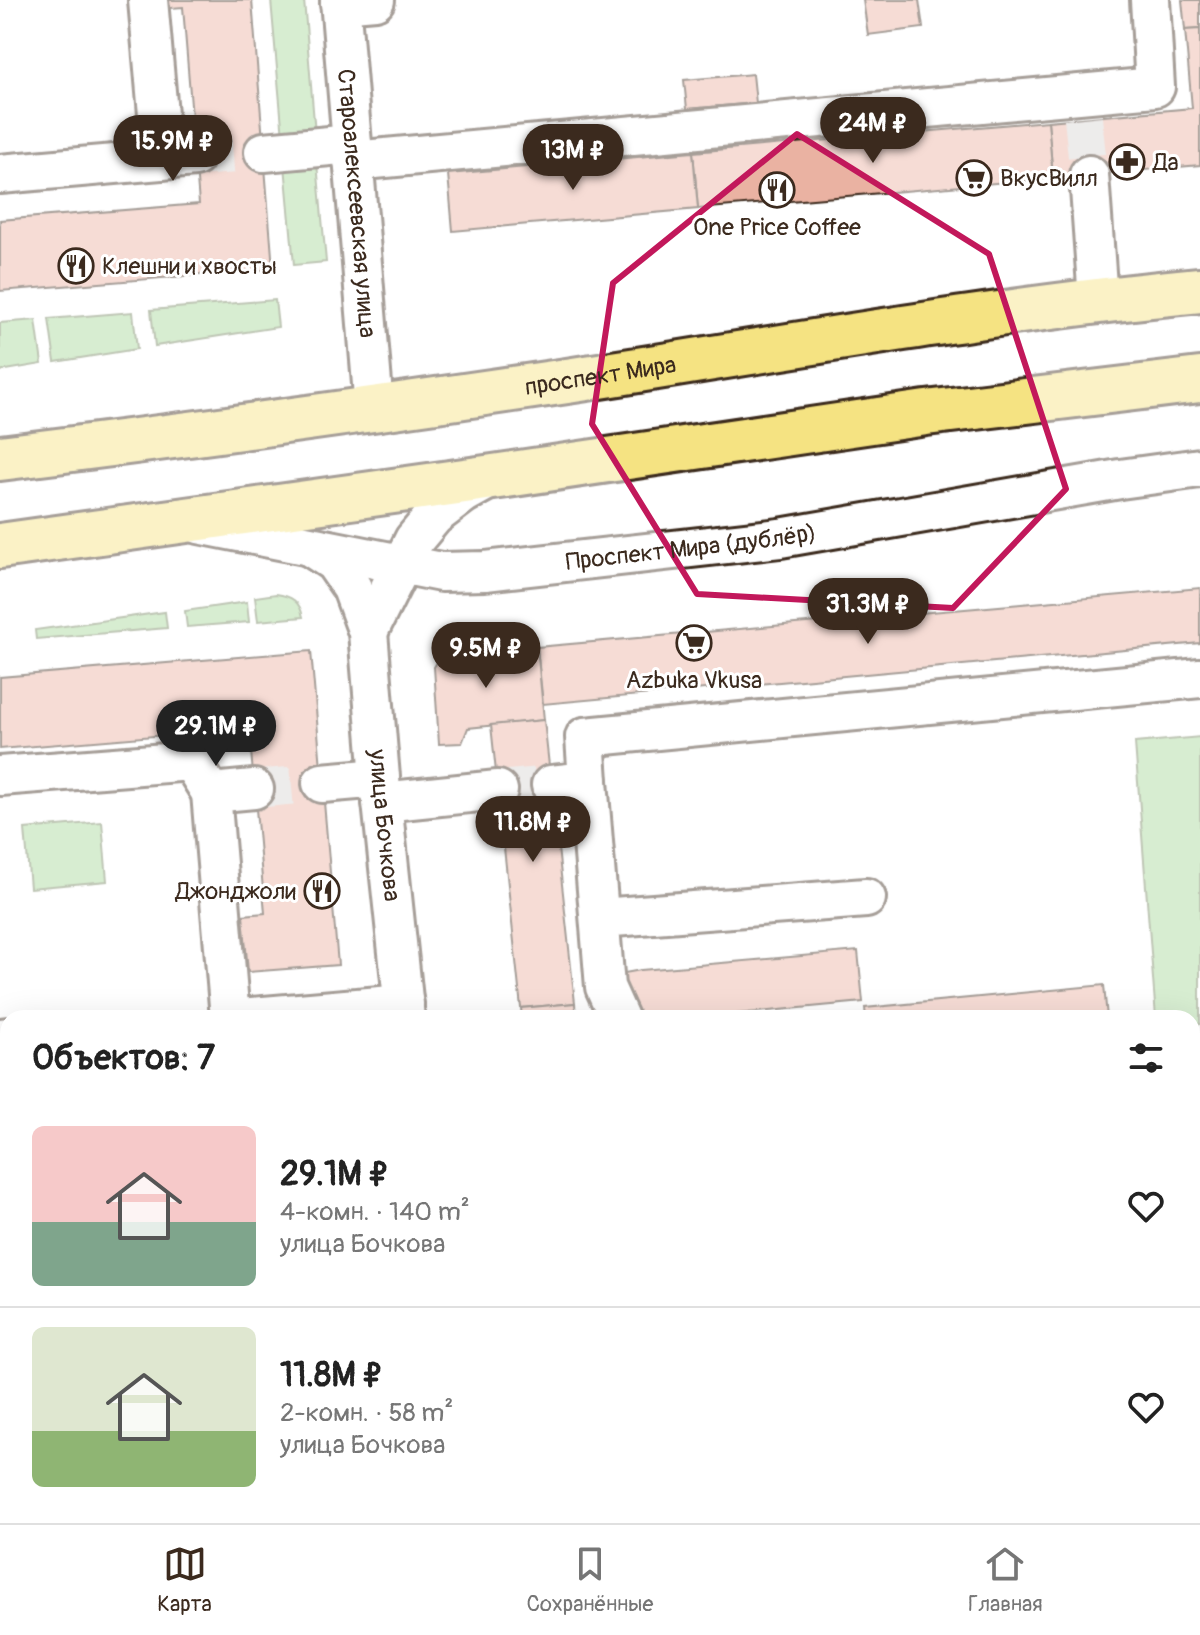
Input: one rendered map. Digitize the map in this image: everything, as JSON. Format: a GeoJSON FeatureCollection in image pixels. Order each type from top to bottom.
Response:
{"type":"FeatureCollection","features":[{"type":"Feature","properties":{"kind":"main road","name":"проспект Мира"},"geometry":{"type":"LineString","coordinates":[[0,458],[567,381],[968,318],[1200,290]]}},
{"type":"Feature","properties":{"kind":"main road"},"geometry":{"type":"LineString","coordinates":[[0,546],[926,413],[1200,380]]}},
{"type":"Feature","properties":{"kind":"street"},"geometry":{"type":"LineString","coordinates":[[0,174],[179,159],[148,0]]}},
{"type":"Feature","properties":{"kind":"street"},"geometry":{"type":"LineString","coordinates":[[264,152],[352,152],[1082,106],[1155,87],[1150,0]]}},
{"type":"Feature","properties":{"kind":"street","name":"Староалексеевская улица"},"geometry":{"type":"LineString","coordinates":[[351,1],[352,152],[374,408]]}},
{"type":"Feature","properties":{"kind":"street"},"geometry":{"type":"LineString","coordinates":[[1089,175],[1098,300]]}},
{"type":"Feature","properties":{"kind":"street","name":"Проспект Мира (дублёр)"},"geometry":{"type":"LineString","coordinates":[[184,520],[441,572],[485,571],[780,538],[1200,468]]}},
{"type":"Feature","properties":{"kind":"street"},"geometry":{"type":"LineString","coordinates":[[368,632],[414,540],[434,516],[493,477]]}},
{"type":"Feature","properties":{"kind":"street","name":"улица Бочкова"},"geometry":{"type":"LineString","coordinates":[[309,546],[334,562],[352,588],[368,632],[404,1010]]}},
{"type":"Feature","properties":{"kind":"street"},"geometry":{"type":"LineString","coordinates":[[615,1010],[605,987],[585,737],[1200,678]]}},
{"type":"Feature","properties":{"kind":"street"},"geometry":{"type":"LineString","coordinates":[[0,776],[191,761],[211,793],[229,1010]]}},
{"type":"Feature","properties":{"kind":"street"},"geometry":{"type":"LineString","coordinates":[[551,785],[588,781]]}},
{"type":"Feature","properties":{"kind":"street"},"geometry":{"type":"LineString","coordinates":[[322,783],[381,790],[498,790]]}},
{"type":"Feature","properties":{"kind":"street"},"geometry":{"type":"LineString","coordinates":[[211,793],[254,789]]}},
{"type":"Feature","properties":{"kind":"street"},"geometry":{"type":"LineString","coordinates":[[600,918],[866,898]]}},
{"type":"Feature","properties":{"kind":"highlighted area"},"geometry":{"type":"Polygon","coordinates":[[[797,134],[989,254],[1066,489],[953,608],[697,594],[592,424],[613,283],[797,134]]]}},
{"type":"Feature","properties":{"kind":"green space"},"geometry":{"type":"Polygon","coordinates":[[[271,0],[304,0],[315,134],[283,137],[271,0]]]}},
{"type":"Feature","properties":{"kind":"green space"},"geometry":{"type":"Polygon","coordinates":[[[317,163],[326,262],[294,265],[285,165],[317,163]]]}},
{"type":"Feature","properties":{"kind":"green space"},"geometry":{"type":"Polygon","coordinates":[[[275,300],[278,327],[155,346],[151,310],[275,300]]]}},
{"type":"Feature","properties":{"kind":"green space"},"geometry":{"type":"Polygon","coordinates":[[[133,312],[137,349],[55,362],[49,319],[133,312]]]}},
{"type":"Feature","properties":{"kind":"green space"},"geometry":{"type":"Polygon","coordinates":[[[36,320],[42,364],[0,371],[0,323],[36,320]]]}},
{"type":"Feature","properties":{"kind":"green space"},"geometry":{"type":"Polygon","coordinates":[[[276,594],[294,600],[303,617],[258,621],[255,597],[276,594]]]}},
{"type":"Feature","properties":{"kind":"green space"},"geometry":{"type":"Polygon","coordinates":[[[247,602],[249,622],[187,627],[185,611],[247,602]]]}},
{"type":"Feature","properties":{"kind":"green space"},"geometry":{"type":"Polygon","coordinates":[[[165,612],[167,628],[36,639],[35,630],[165,612]]]}},
{"type":"Feature","properties":{"kind":"green space"},"geometry":{"type":"Polygon","coordinates":[[[1200,737],[1200,1010],[1155,1010],[1135,743],[1200,737]]]}},
{"type":"Feature","properties":{"kind":"green space"},"geometry":{"type":"Polygon","coordinates":[[[102,822],[107,881],[30,888],[25,829],[102,822]]]}},
{"type":"Feature","properties":{"kind":"building"},"geometry":{"type":"Polygon","coordinates":[[[157,0],[252,0],[273,269],[0,291],[0,220],[199,204],[183,7],[158,9],[157,0]]]}},
{"type":"Feature","properties":{"kind":"building"},"geometry":{"type":"Polygon","coordinates":[[[863,0],[919,0],[923,28],[868,35],[863,0]]]}},
{"type":"Feature","properties":{"kind":"building"},"geometry":{"type":"Polygon","coordinates":[[[1182,0],[1200,0],[1200,29],[1185,30],[1182,0]]]}},
{"type":"Feature","properties":{"kind":"building"},"geometry":{"type":"Polygon","coordinates":[[[1200,29],[1200,165],[1053,178],[1048,121],[1192,108],[1185,30],[1200,29]]]}},
{"type":"Feature","properties":{"kind":"building"},"geometry":{"type":"Polygon","coordinates":[[[753,74],[756,103],[687,109],[684,80],[753,74]]]}},
{"type":"Feature","properties":{"kind":"building"},"geometry":{"type":"Polygon","coordinates":[[[1048,121],[1053,178],[698,209],[693,152],[1048,121]]]}},
{"type":"Feature","properties":{"kind":"building"},"geometry":{"type":"Polygon","coordinates":[[[693,152],[698,209],[453,231],[448,174],[693,152]]]}},
{"type":"Feature","properties":{"kind":"building"},"geometry":{"type":"Polygon","coordinates":[[[1200,588],[1200,643],[543,704],[537,647],[1200,588]]]}},
{"type":"Feature","properties":{"kind":"building"},"geometry":{"type":"Polygon","coordinates":[[[537,647],[544,720],[468,728],[462,743],[439,744],[434,667],[444,651],[537,647]]]}},
{"type":"Feature","properties":{"kind":"building"},"geometry":{"type":"Polygon","coordinates":[[[311,651],[338,965],[248,972],[243,915],[265,913],[249,728],[0,749],[0,677],[311,651]]]}},
{"type":"Feature","properties":{"kind":"building"},"geometry":{"type":"Polygon","coordinates":[[[544,720],[575,1003],[521,1008],[491,725],[544,720]]]}},
{"type":"Feature","properties":{"kind":"building"},"geometry":{"type":"Polygon","coordinates":[[[858,951],[863,1002],[778,1010],[622,1010],[619,974],[858,951]]]}},
{"type":"Feature","properties":{"kind":"building"},"geometry":{"type":"Polygon","coordinates":[[[1104,985],[1106,1010],[865,1010],[1104,985]]]}},
{"type":"Feature","properties":{"kind":"building"},"geometry":{"type":"Polygon","coordinates":[[[575,1003],[575,1010],[521,1010],[575,1003]]]}},
{"type":"Feature","properties":{"kind":"tunnel"},"geometry":{"type":"LineString","coordinates":[[1083,118],[1089,175]]}},
{"type":"Feature","properties":{"kind":"tunnel"},"geometry":{"type":"LineString","coordinates":[[195,157],[264,152]]}},
{"type":"Feature","properties":{"kind":"tunnel"},"geometry":{"type":"LineString","coordinates":[[254,789],[322,783]]}},
{"type":"Feature","properties":{"kind":"tunnel"},"geometry":{"type":"LineString","coordinates":[[498,790],[551,785]]}},
{"type":"Feature","properties":{"kind":"place","name":"Да"},"geometry":{"type":"Point","coordinates":[1127,162]}},
{"type":"Feature","properties":{"kind":"place","name":"ВкусВилл"},"geometry":{"type":"Point","coordinates":[974,178]}},
{"type":"Feature","properties":{"kind":"place","name":"One Price Coffee"},"geometry":{"type":"Point","coordinates":[777,190]}},
{"type":"Feature","properties":{"kind":"place","name":"Клешни и хвосты"},"geometry":{"type":"Point","coordinates":[76,266]}},
{"type":"Feature","properties":{"kind":"place","name":"Azbuka Vkusa"},"geometry":{"type":"Point","coordinates":[694,643]}},
{"type":"Feature","properties":{"kind":"place","name":"Джонджоли"},"geometry":{"type":"Point","coordinates":[322,891]}}]}
